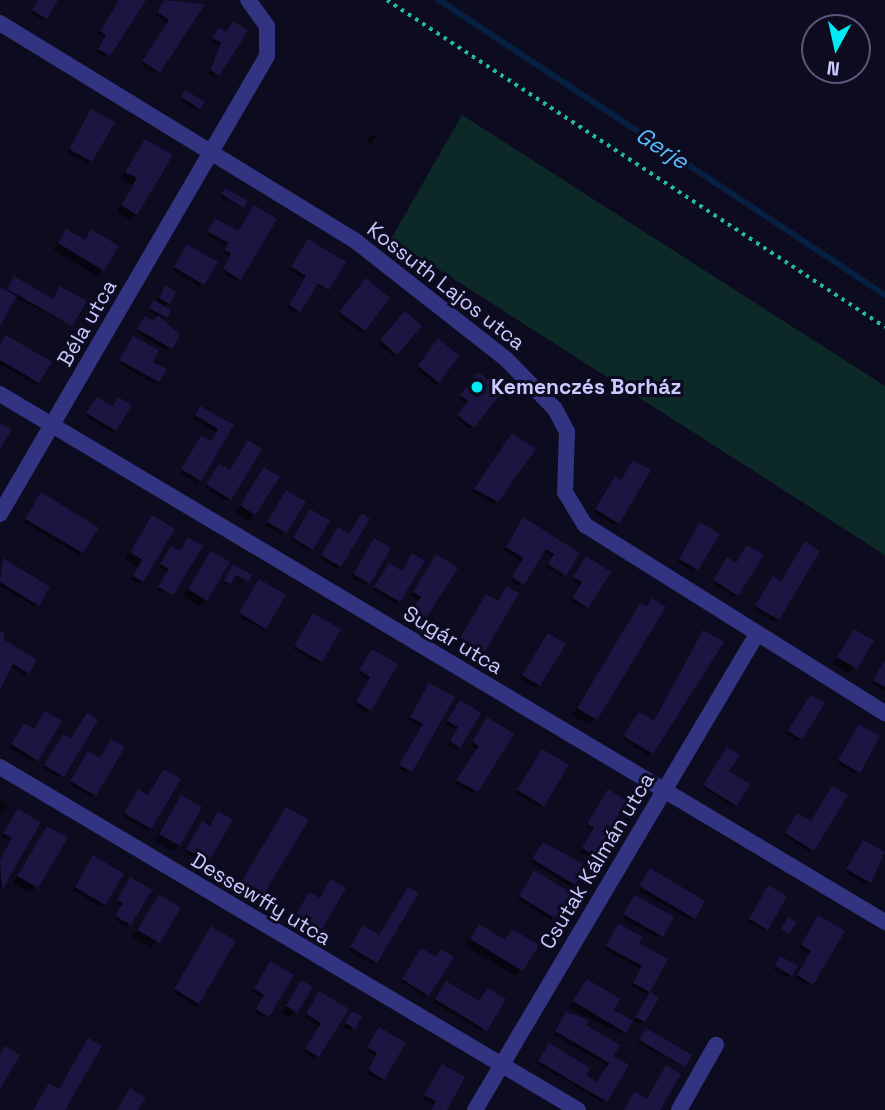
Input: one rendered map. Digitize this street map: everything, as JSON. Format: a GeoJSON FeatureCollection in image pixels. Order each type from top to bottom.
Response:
{"type":"FeatureCollection","features":[{"type":"Feature","properties":{"kind":"street","name":"Béla utca"},"geometry":{"type":"LineString","coordinates":[[0,514],[267,57],[267,26],[248,0]]}},
{"type":"Feature","properties":{"kind":"street","name":"Kossuth Lajos utca"},"geometry":{"type":"LineString","coordinates":[[0,23],[210,154],[353,239],[534,384],[567,432],[565,492],[576,516],[757,634],[885,713]]}},
{"type":"Feature","properties":{"kind":"street","name":"Sugár utca"},"geometry":{"type":"LineString","coordinates":[[0,394],[885,922]]}},
{"type":"Feature","properties":{"kind":"street","name":"Csutak Kálmán utca"},"geometry":{"type":"LineString","coordinates":[[475,1110],[757,634]]}},
{"type":"Feature","properties":{"kind":"street","name":"Dessewffy utca"},"geometry":{"type":"LineString","coordinates":[[0,766],[500,1067],[578,1110]]}},
{"type":"Feature","properties":{"kind":"street"},"geometry":{"type":"LineString","coordinates":[[679,1110],[716,1045]]}},
{"type":"Feature","properties":{"kind":"path"},"geometry":{"type":"LineString","coordinates":[[387,0],[885,327]]}},
{"type":"Feature","properties":{"kind":"green space"},"geometry":{"type":"Polygon","coordinates":[[[462,115],[885,386],[885,555],[391,239],[462,115]]]}},
{"type":"Feature","properties":{"kind":"building"},"geometry":{"type":"Polygon","coordinates":[[[38,0],[58,0],[47,19],[32,10],[38,0]]]}},
{"type":"Feature","properties":{"kind":"building"},"geometry":{"type":"Polygon","coordinates":[[[119,0],[146,0],[110,56],[98,49],[106,35],[100,31],[119,0]]]}},
{"type":"Feature","properties":{"kind":"building"},"geometry":{"type":"Polygon","coordinates":[[[164,0],[205,4],[160,73],[142,61],[169,20],[157,12],[164,0]]]}},
{"type":"Feature","properties":{"kind":"building"},"geometry":{"type":"Polygon","coordinates":[[[233,21],[248,31],[219,76],[210,70],[221,43],[212,38],[219,28],[226,32],[233,21]]]}},
{"type":"Feature","properties":{"kind":"building"},"geometry":{"type":"Polygon","coordinates":[[[185,90],[205,102],[200,109],[181,97],[185,90]]]}},
{"type":"Feature","properties":{"kind":"building"},"geometry":{"type":"Polygon","coordinates":[[[91,109],[115,122],[92,162],[69,149],[91,109]]]}},
{"type":"Feature","properties":{"kind":"building"},"geometry":{"type":"Polygon","coordinates":[[[145,139],[173,155],[137,215],[121,205],[137,178],[125,172],[145,139]]]}},
{"type":"Feature","properties":{"kind":"building"},"geometry":{"type":"Polygon","coordinates":[[[225,188],[248,201],[244,208],[221,194],[225,188]]]}},
{"type":"Feature","properties":{"kind":"building"},"geometry":{"type":"Polygon","coordinates":[[[254,205],[277,219],[241,280],[223,269],[231,253],[225,250],[228,243],[207,231],[215,218],[238,231],[254,205]]]}},
{"type":"Feature","properties":{"kind":"building"},"geometry":{"type":"Polygon","coordinates":[[[66,229],[85,240],[91,229],[119,246],[104,271],[58,243],[66,229]]]}},
{"type":"Feature","properties":{"kind":"building"},"geometry":{"type":"Polygon","coordinates":[[[308,239],[346,262],[329,290],[318,284],[300,312],[289,305],[306,276],[291,267],[308,239]]]}},
{"type":"Feature","properties":{"kind":"building"},"geometry":{"type":"Polygon","coordinates":[[[187,244],[218,262],[204,285],[174,267],[187,244]]]}},
{"type":"Feature","properties":{"kind":"building"},"geometry":{"type":"Polygon","coordinates":[[[14,276],[53,299],[60,286],[87,301],[72,326],[7,289],[14,276]]]}},
{"type":"Feature","properties":{"kind":"building"},"geometry":{"type":"Polygon","coordinates":[[[366,278],[390,298],[365,331],[339,312],[366,278]]]}},
{"type":"Feature","properties":{"kind":"building"},"geometry":{"type":"Polygon","coordinates":[[[165,285],[176,292],[170,304],[159,298],[165,285]]]}},
{"type":"Feature","properties":{"kind":"building"},"geometry":{"type":"Polygon","coordinates":[[[0,287],[17,296],[0,326],[0,287]]]}},
{"type":"Feature","properties":{"kind":"building"},"geometry":{"type":"Polygon","coordinates":[[[154,300],[171,310],[167,318],[149,308],[154,300]]]}},
{"type":"Feature","properties":{"kind":"building"},"geometry":{"type":"Polygon","coordinates":[[[405,311],[422,326],[397,355],[380,340],[405,311]]]}},
{"type":"Feature","properties":{"kind":"building"},"geometry":{"type":"Polygon","coordinates":[[[158,315],[180,335],[172,349],[137,329],[145,316],[154,321],[158,315]]]}},
{"type":"Feature","properties":{"kind":"building"},"geometry":{"type":"Polygon","coordinates":[[[6,335],[52,362],[39,383],[0,360],[0,345],[6,335]]]}},
{"type":"Feature","properties":{"kind":"building"},"geometry":{"type":"Polygon","coordinates":[[[133,336],[159,350],[153,362],[167,369],[159,382],[119,360],[133,336]]]}},
{"type":"Feature","properties":{"kind":"building"},"geometry":{"type":"Polygon","coordinates":[[[438,338],[459,356],[439,383],[418,366],[438,338]]]}},
{"type":"Feature","properties":{"kind":"building"},"geometry":{"type":"Polygon","coordinates":[[[478,372],[503,391],[474,428],[457,415],[468,401],[460,395],[478,372]]]}},
{"type":"Feature","properties":{"kind":"building"},"geometry":{"type":"Polygon","coordinates":[[[97,397],[113,406],[118,397],[132,405],[116,431],[86,413],[97,397]]]}},
{"type":"Feature","properties":{"kind":"building"},"geometry":{"type":"Polygon","coordinates":[[[200,406],[234,425],[201,481],[181,469],[201,436],[211,441],[218,429],[195,415],[200,406]]]}},
{"type":"Feature","properties":{"kind":"building"},"geometry":{"type":"Polygon","coordinates":[[[0,423],[12,430],[0,449],[0,423]]]}},
{"type":"Feature","properties":{"kind":"building"},"geometry":{"type":"Polygon","coordinates":[[[512,433],[536,449],[498,502],[474,489],[512,433]]]}},
{"type":"Feature","properties":{"kind":"building"},"geometry":{"type":"Polygon","coordinates":[[[248,440],[262,449],[231,500],[206,484],[219,464],[230,470],[248,440]]]}},
{"type":"Feature","properties":{"kind":"building"},"geometry":{"type":"Polygon","coordinates":[[[633,460],[651,470],[619,524],[595,509],[615,476],[621,480],[633,460]]]}},
{"type":"Feature","properties":{"kind":"building"},"geometry":{"type":"Polygon","coordinates":[[[264,467],[280,477],[255,515],[240,505],[264,467]]]}},
{"type":"Feature","properties":{"kind":"building"},"geometry":{"type":"Polygon","coordinates":[[[286,490],[306,502],[286,533],[267,522],[286,490]]]}},
{"type":"Feature","properties":{"kind":"building"},"geometry":{"type":"Polygon","coordinates":[[[41,492],[99,528],[83,553],[25,519],[41,492]]]}},
{"type":"Feature","properties":{"kind":"building"},"geometry":{"type":"Polygon","coordinates":[[[310,509],[330,521],[313,550],[293,538],[310,509]]]}},
{"type":"Feature","properties":{"kind":"building"},"geometry":{"type":"Polygon","coordinates":[[[362,513],[370,519],[341,567],[321,555],[338,527],[349,534],[362,513]]]}},
{"type":"Feature","properties":{"kind":"building"},"geometry":{"type":"Polygon","coordinates":[[[152,515],[175,529],[143,582],[133,576],[142,560],[130,552],[152,515]]]}},
{"type":"Feature","properties":{"kind":"building"},"geometry":{"type":"Polygon","coordinates":[[[523,517],[580,553],[566,576],[548,564],[554,554],[546,549],[524,585],[512,577],[523,558],[506,547],[523,517]]]}},
{"type":"Feature","properties":{"kind":"building"},"geometry":{"type":"Polygon","coordinates":[[[700,522],[720,534],[698,570],[679,559],[700,522]]]}},
{"type":"Feature","properties":{"kind":"building"},"geometry":{"type":"Polygon","coordinates":[[[188,537],[203,546],[173,595],[158,587],[169,569],[160,564],[171,546],[180,551],[188,537]]]}},
{"type":"Feature","properties":{"kind":"building"},"geometry":{"type":"Polygon","coordinates":[[[374,538],[391,548],[370,584],[353,574],[374,538]]]}},
{"type":"Feature","properties":{"kind":"building"},"geometry":{"type":"Polygon","coordinates":[[[805,541],[820,551],[779,620],[755,606],[773,576],[781,581],[805,541]]]}},
{"type":"Feature","properties":{"kind":"building"},"geometry":{"type":"Polygon","coordinates":[[[747,545],[764,555],[738,596],[713,580],[727,557],[736,563],[747,545]]]}},
{"type":"Feature","properties":{"kind":"building"},"geometry":{"type":"Polygon","coordinates":[[[211,551],[230,562],[207,601],[188,589],[211,551]]]}},
{"type":"Feature","properties":{"kind":"building"},"geometry":{"type":"Polygon","coordinates":[[[412,553],[425,561],[400,602],[374,587],[389,563],[402,571],[412,553]]]}},
{"type":"Feature","properties":{"kind":"building"},"geometry":{"type":"Polygon","coordinates":[[[436,554],[458,568],[426,618],[412,610],[421,597],[413,592],[436,554]]]}},
{"type":"Feature","properties":{"kind":"building"},"geometry":{"type":"Polygon","coordinates":[[[586,556],[611,572],[588,608],[572,598],[582,582],[573,577],[586,556]]]}},
{"type":"Feature","properties":{"kind":"building"},"geometry":{"type":"Polygon","coordinates":[[[3,558],[50,587],[39,606],[0,582],[3,558]]]}},
{"type":"Feature","properties":{"kind":"building"},"geometry":{"type":"Polygon","coordinates":[[[233,564],[252,575],[248,582],[236,575],[231,584],[224,581],[233,564]]]}},
{"type":"Feature","properties":{"kind":"building"},"geometry":{"type":"Polygon","coordinates":[[[259,579],[286,595],[266,629],[239,613],[259,579]]]}},
{"type":"Feature","properties":{"kind":"building"},"geometry":{"type":"Polygon","coordinates":[[[506,586],[519,593],[484,653],[460,638],[486,594],[498,601],[506,586]]]}},
{"type":"Feature","properties":{"kind":"building"},"geometry":{"type":"Polygon","coordinates":[[[652,598],[666,607],[597,720],[577,708],[640,603],[647,606],[652,598]]]}},
{"type":"Feature","properties":{"kind":"building"},"geometry":{"type":"Polygon","coordinates":[[[313,613],[341,629],[322,662],[294,646],[313,613]]]}},
{"type":"Feature","properties":{"kind":"building"},"geometry":{"type":"Polygon","coordinates":[[[854,629],[874,641],[857,669],[837,657],[854,629]]]}},
{"type":"Feature","properties":{"kind":"building"},"geometry":{"type":"Polygon","coordinates":[[[703,630],[724,642],[653,754],[623,736],[639,712],[654,721],[703,630]]]}},
{"type":"Feature","properties":{"kind":"building"},"geometry":{"type":"Polygon","coordinates":[[[0,631],[5,634],[3,639],[37,660],[29,674],[13,664],[0,690],[0,631]]]}},
{"type":"Feature","properties":{"kind":"building"},"geometry":{"type":"Polygon","coordinates":[[[548,633],[566,644],[540,686],[522,675],[548,633]]]}},
{"type":"Feature","properties":{"kind":"building"},"geometry":{"type":"Polygon","coordinates":[[[372,649],[398,664],[371,711],[356,702],[370,677],[359,670],[372,649]]]}},
{"type":"Feature","properties":{"kind":"building"},"geometry":{"type":"Polygon","coordinates":[[[885,660],[885,687],[873,680],[885,660]]]}},
{"type":"Feature","properties":{"kind":"building"},"geometry":{"type":"Polygon","coordinates":[[[429,683],[455,697],[412,772],[399,765],[423,724],[410,717],[429,683]]]}},
{"type":"Feature","properties":{"kind":"building"},"geometry":{"type":"Polygon","coordinates":[[[810,695],[825,703],[802,740],[788,731],[810,695]]]}},
{"type":"Feature","properties":{"kind":"building"},"geometry":{"type":"Polygon","coordinates":[[[460,700],[481,713],[460,748],[450,741],[458,727],[447,721],[460,700]]]}},
{"type":"Feature","properties":{"kind":"building"},"geometry":{"type":"Polygon","coordinates":[[[45,711],[62,721],[38,761],[11,744],[24,723],[34,729],[45,711]]]}},
{"type":"Feature","properties":{"kind":"building"},"geometry":{"type":"Polygon","coordinates":[[[87,713],[98,720],[64,777],[44,765],[63,734],[71,738],[87,713]]]}},
{"type":"Feature","properties":{"kind":"building"},"geometry":{"type":"Polygon","coordinates":[[[487,717],[514,734],[478,792],[456,780],[479,746],[472,742],[487,717]]]}},
{"type":"Feature","properties":{"kind":"building"},"geometry":{"type":"Polygon","coordinates":[[[859,724],[880,736],[860,773],[838,760],[859,724]]]}},
{"type":"Feature","properties":{"kind":"building"},"geometry":{"type":"Polygon","coordinates":[[[111,739],[125,747],[96,796],[70,781],[88,751],[100,758],[111,739]]]}},
{"type":"Feature","properties":{"kind":"building"},"geometry":{"type":"Polygon","coordinates":[[[727,747],[740,755],[729,771],[750,784],[737,806],[703,785],[727,747]]]}},
{"type":"Feature","properties":{"kind":"building"},"geometry":{"type":"Polygon","coordinates":[[[542,749],[569,765],[544,806],[517,790],[542,749]]]}},
{"type":"Feature","properties":{"kind":"building"},"geometry":{"type":"Polygon","coordinates":[[[164,769],[181,779],[151,829],[124,813],[138,789],[148,795],[164,769]]]}},
{"type":"Feature","properties":{"kind":"building"},"geometry":{"type":"Polygon","coordinates":[[[832,786],[848,795],[814,851],[785,833],[797,813],[811,821],[832,786]]]}},
{"type":"Feature","properties":{"kind":"building"},"geometry":{"type":"Polygon","coordinates":[[[608,789],[627,801],[594,856],[582,848],[594,828],[587,824],[608,789]]]}},
{"type":"Feature","properties":{"kind":"building"},"geometry":{"type":"Polygon","coordinates":[[[181,795],[202,807],[180,846],[159,834],[181,795]]]}},
{"type":"Feature","properties":{"kind":"building"},"geometry":{"type":"Polygon","coordinates":[[[286,807],[309,820],[263,895],[241,882],[286,807]]]}},
{"type":"Feature","properties":{"kind":"building"},"geometry":{"type":"Polygon","coordinates":[[[18,809],[41,822],[2,890],[0,860],[12,838],[3,833],[18,809]]]}},
{"type":"Feature","properties":{"kind":"building"},"geometry":{"type":"Polygon","coordinates":[[[218,811],[233,820],[208,862],[186,849],[202,821],[210,826],[218,811]]]}},
{"type":"Feature","properties":{"kind":"building"},"geometry":{"type":"Polygon","coordinates":[[[47,826],[68,838],[38,888],[17,876],[47,826]]]}},
{"type":"Feature","properties":{"kind":"building"},"geometry":{"type":"Polygon","coordinates":[[[863,840],[885,852],[871,883],[846,869],[863,840]]]}},
{"type":"Feature","properties":{"kind":"building"},"geometry":{"type":"Polygon","coordinates":[[[543,842],[587,866],[575,885],[532,859],[543,842]]]}},
{"type":"Feature","properties":{"kind":"building"},"geometry":{"type":"Polygon","coordinates":[[[93,855],[124,874],[105,905],[75,887],[93,855]]]}},
{"type":"Feature","properties":{"kind":"building"},"geometry":{"type":"Polygon","coordinates":[[[650,868],[705,901],[695,919],[639,886],[650,868]]]}},
{"type":"Feature","properties":{"kind":"building"},"geometry":{"type":"Polygon","coordinates":[[[534,870],[571,893],[555,918],[519,896],[534,870]]]}},
{"type":"Feature","properties":{"kind":"building"},"geometry":{"type":"Polygon","coordinates":[[[130,877],[152,890],[131,925],[115,916],[123,903],[117,900],[130,877]]]}},
{"type":"Feature","properties":{"kind":"building"},"geometry":{"type":"Polygon","coordinates":[[[330,879],[346,888],[322,929],[296,915],[309,892],[320,898],[330,879]]]}},
{"type":"Feature","properties":{"kind":"building"},"geometry":{"type":"Polygon","coordinates":[[[768,885],[787,896],[768,930],[749,919],[768,885]]]}},
{"type":"Feature","properties":{"kind":"building"},"geometry":{"type":"Polygon","coordinates":[[[408,887],[419,893],[377,963],[350,947],[363,925],[379,935],[408,887]]]}},
{"type":"Feature","properties":{"kind":"building"},"geometry":{"type":"Polygon","coordinates":[[[159,894],[181,908],[160,943],[137,930],[159,894]]]}},
{"type":"Feature","properties":{"kind":"building"},"geometry":{"type":"Polygon","coordinates":[[[635,895],[674,917],[663,937],[623,914],[635,895]]]}},
{"type":"Feature","properties":{"kind":"building"},"geometry":{"type":"Polygon","coordinates":[[[818,915],[845,931],[813,985],[797,975],[811,951],[801,945],[818,915]]]}},
{"type":"Feature","properties":{"kind":"building"},"geometry":{"type":"Polygon","coordinates":[[[788,917],[796,922],[789,934],[781,929],[788,917]]]}},
{"type":"Feature","properties":{"kind":"building"},"geometry":{"type":"Polygon","coordinates":[[[479,924],[505,940],[512,929],[539,945],[523,971],[470,939],[479,924]]]}},
{"type":"Feature","properties":{"kind":"building"},"geometry":{"type":"Polygon","coordinates":[[[618,924],[643,937],[639,943],[668,959],[650,992],[633,983],[642,966],[606,946],[618,924]]]}},
{"type":"Feature","properties":{"kind":"building"},"geometry":{"type":"Polygon","coordinates":[[[211,926],[236,941],[199,1004],[174,989],[211,926]]]}},
{"type":"Feature","properties":{"kind":"building"},"geometry":{"type":"Polygon","coordinates":[[[421,948],[436,957],[441,949],[454,957],[429,996],[402,979],[421,948]]]}},
{"type":"Feature","properties":{"kind":"building"},"geometry":{"type":"Polygon","coordinates":[[[780,956],[798,966],[792,976],[775,966],[780,956]]]}},
{"type":"Feature","properties":{"kind":"building"},"geometry":{"type":"Polygon","coordinates":[[[270,961],[294,975],[269,1017],[256,1009],[264,995],[254,989],[270,961]]]}},
{"type":"Feature","properties":{"kind":"building"},"geometry":{"type":"Polygon","coordinates":[[[587,979],[620,999],[614,1010],[633,1021],[626,1033],[573,1001],[587,979]]]}},
{"type":"Feature","properties":{"kind":"building"},"geometry":{"type":"Polygon","coordinates":[[[301,980],[313,987],[297,1013],[286,1006],[301,980]]]}},
{"type":"Feature","properties":{"kind":"building"},"geometry":{"type":"Polygon","coordinates":[[[446,981],[479,1001],[488,988],[506,999],[487,1031],[435,999],[446,981]]]}},
{"type":"Feature","properties":{"kind":"building"},"geometry":{"type":"Polygon","coordinates":[[[319,991],[349,1009],[319,1057],[305,1049],[321,1023],[306,1014],[319,991]]]}},
{"type":"Feature","properties":{"kind":"building"},"geometry":{"type":"Polygon","coordinates":[[[650,992],[659,998],[645,1022],[635,1017],[650,992]]]}},
{"type":"Feature","properties":{"kind":"building"},"geometry":{"type":"Polygon","coordinates":[[[352,1011],[362,1017],[355,1029],[345,1023],[352,1011]]]}},
{"type":"Feature","properties":{"kind":"building"},"geometry":{"type":"Polygon","coordinates":[[[566,1012],[589,1020],[586,1025],[620,1045],[613,1056],[629,1065],[607,1102],[538,1061],[549,1043],[590,1068],[586,1075],[597,1082],[609,1063],[555,1031],[566,1012]]]}},
{"type":"Feature","properties":{"kind":"building"},"geometry":{"type":"Polygon","coordinates":[[[379,1027],[406,1043],[384,1080],[368,1070],[377,1053],[367,1047],[379,1027]]]}},
{"type":"Feature","properties":{"kind":"building"},"geometry":{"type":"Polygon","coordinates":[[[646,1028],[692,1055],[685,1067],[639,1040],[646,1028]]]}},
{"type":"Feature","properties":{"kind":"building"},"geometry":{"type":"Polygon","coordinates":[[[88,1038],[102,1046],[65,1110],[33,1110],[49,1083],[59,1089],[88,1038]]]}},
{"type":"Feature","properties":{"kind":"building"},"geometry":{"type":"Polygon","coordinates":[[[5,1046],[20,1055],[0,1089],[0,1054],[5,1046]]]}},
{"type":"Feature","properties":{"kind":"building"},"geometry":{"type":"Polygon","coordinates":[[[442,1064],[465,1077],[447,1110],[431,1110],[436,1101],[424,1095],[442,1064]]]}},
{"type":"Feature","properties":{"kind":"building"},"geometry":{"type":"Polygon","coordinates":[[[666,1065],[681,1074],[660,1110],[624,1110],[634,1092],[647,1099],[666,1065]]]}},
{"type":"Feature","properties":{"kind":"building"},"geometry":{"type":"Polygon","coordinates":[[[130,1088],[146,1098],[138,1110],[117,1110],[130,1088]]]}},
{"type":"Feature","properties":{"kind":"waterway","name":"Gerje"},"geometry":{"type":"LineString","coordinates":[[439,0],[885,295]]}},
{"type":"Feature","properties":{"kind":"place","name":"Kemenczés Borház"},"geometry":{"type":"Point","coordinates":[477,387]}}]}
